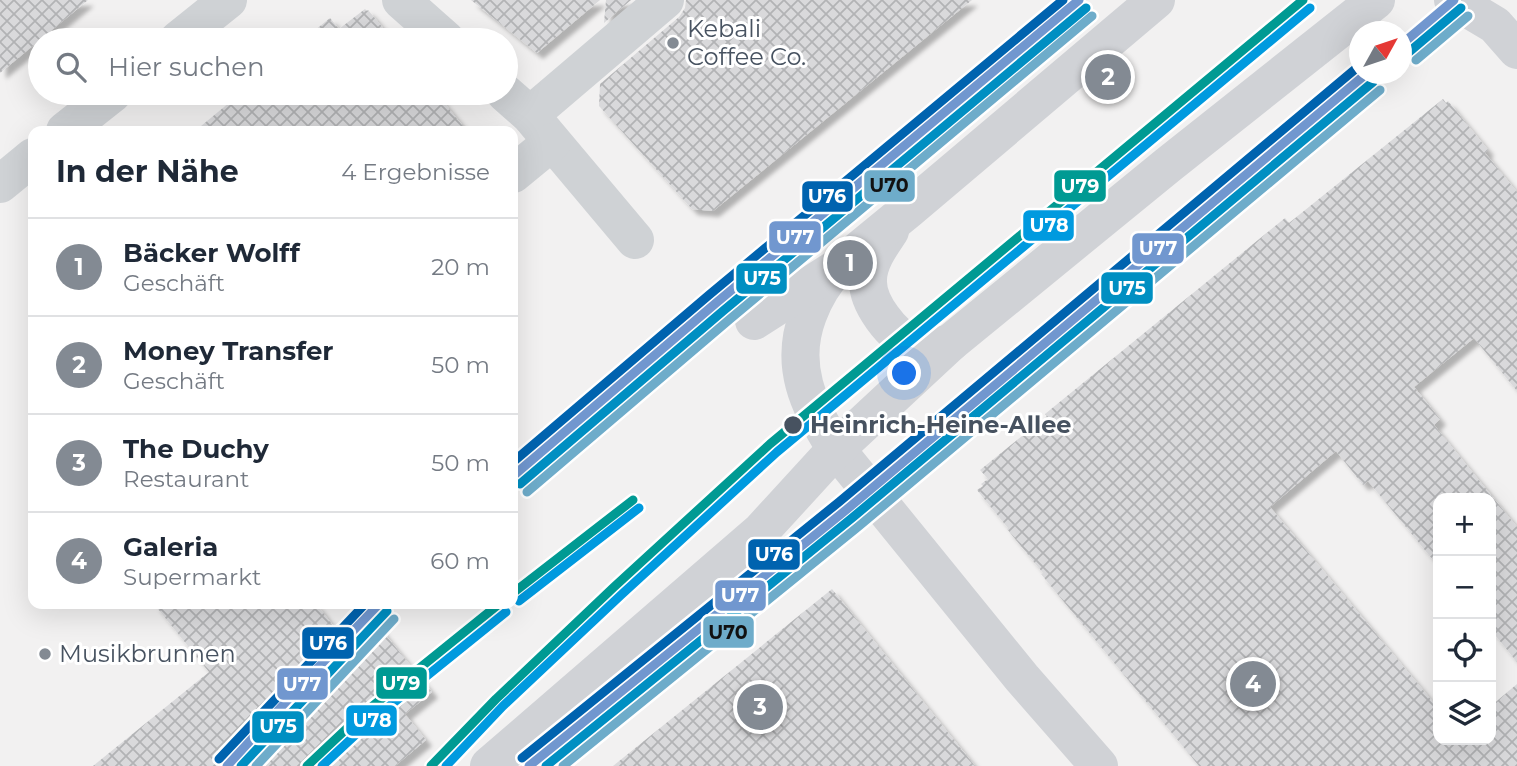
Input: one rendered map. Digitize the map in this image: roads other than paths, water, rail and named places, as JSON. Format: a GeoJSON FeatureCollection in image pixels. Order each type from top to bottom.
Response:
{"type":"FeatureCollection","features":[{"type":"Feature","properties":{"kind":"main road"},"geometry":{"type":"LineString","coordinates":[[754,321],[836,268],[1156,0]]}},
{"type":"Feature","properties":{"kind":"main road"},"geometry":{"type":"LineString","coordinates":[[489,766],[760,533],[836,449],[950,342],[1376,0]]}},
{"type":"Feature","properties":{"kind":"main road"},"geometry":{"type":"LineString","coordinates":[[1453,0],[1500,25]]}},
{"type":"Feature","properties":{"kind":"main road"},"geometry":{"type":"LineString","coordinates":[[909,209],[894,225],[875,256],[869,273],[869,292],[878,311],[902,338],[923,345],[939,346],[950,342]]}},
{"type":"Feature","properties":{"kind":"main road"},"geometry":{"type":"LineString","coordinates":[[836,268],[815,298],[806,318],[799,350],[802,372],[814,413],[836,449],[1022,678],[1099,766]]}},
{"type":"Feature","properties":{"kind":"street"},"geometry":{"type":"LineString","coordinates":[[193,28],[228,0]]}},
{"type":"Feature","properties":{"kind":"street"},"geometry":{"type":"LineString","coordinates":[[401,0],[432,28]]}},
{"type":"Feature","properties":{"kind":"street"},"geometry":{"type":"LineString","coordinates":[[518,156],[529,116],[665,0]]}},
{"type":"Feature","properties":{"kind":"street"},"geometry":{"type":"LineString","coordinates":[[71,126],[98,105]]}},
{"type":"Feature","properties":{"kind":"street"},"geometry":{"type":"LineString","coordinates":[[529,116],[635,240]]}},
{"type":"Feature","properties":{"kind":"street"},"geometry":{"type":"LineString","coordinates":[[1,182],[28,161]]}},
{"type":"Feature","properties":{"kind":"place","name":"Kebali Coffee Co."},"geometry":{"type":"Point","coordinates":[673,43]}},
{"type":"Feature","properties":{"kind":"place","name":"Money Transfer"},"geometry":{"type":"Point","coordinates":[1108,77]}},
{"type":"Feature","properties":{"kind":"place","name":"Bäcker Wolff"},"geometry":{"type":"Point","coordinates":[850,263]}},
{"type":"Feature","properties":{"kind":"place","name":"Heinrich-Heine-Allee"},"geometry":{"type":"Point","coordinates":[793,425]}},
{"type":"Feature","properties":{"kind":"place","name":"Musikbrunnen"},"geometry":{"type":"Point","coordinates":[45,654]}},
{"type":"Feature","properties":{"kind":"place","name":"Galeria"},"geometry":{"type":"Point","coordinates":[1253,684]}},
{"type":"Feature","properties":{"kind":"place","name":"The Duchy"},"geometry":{"type":"Point","coordinates":[760,707]}}]}
